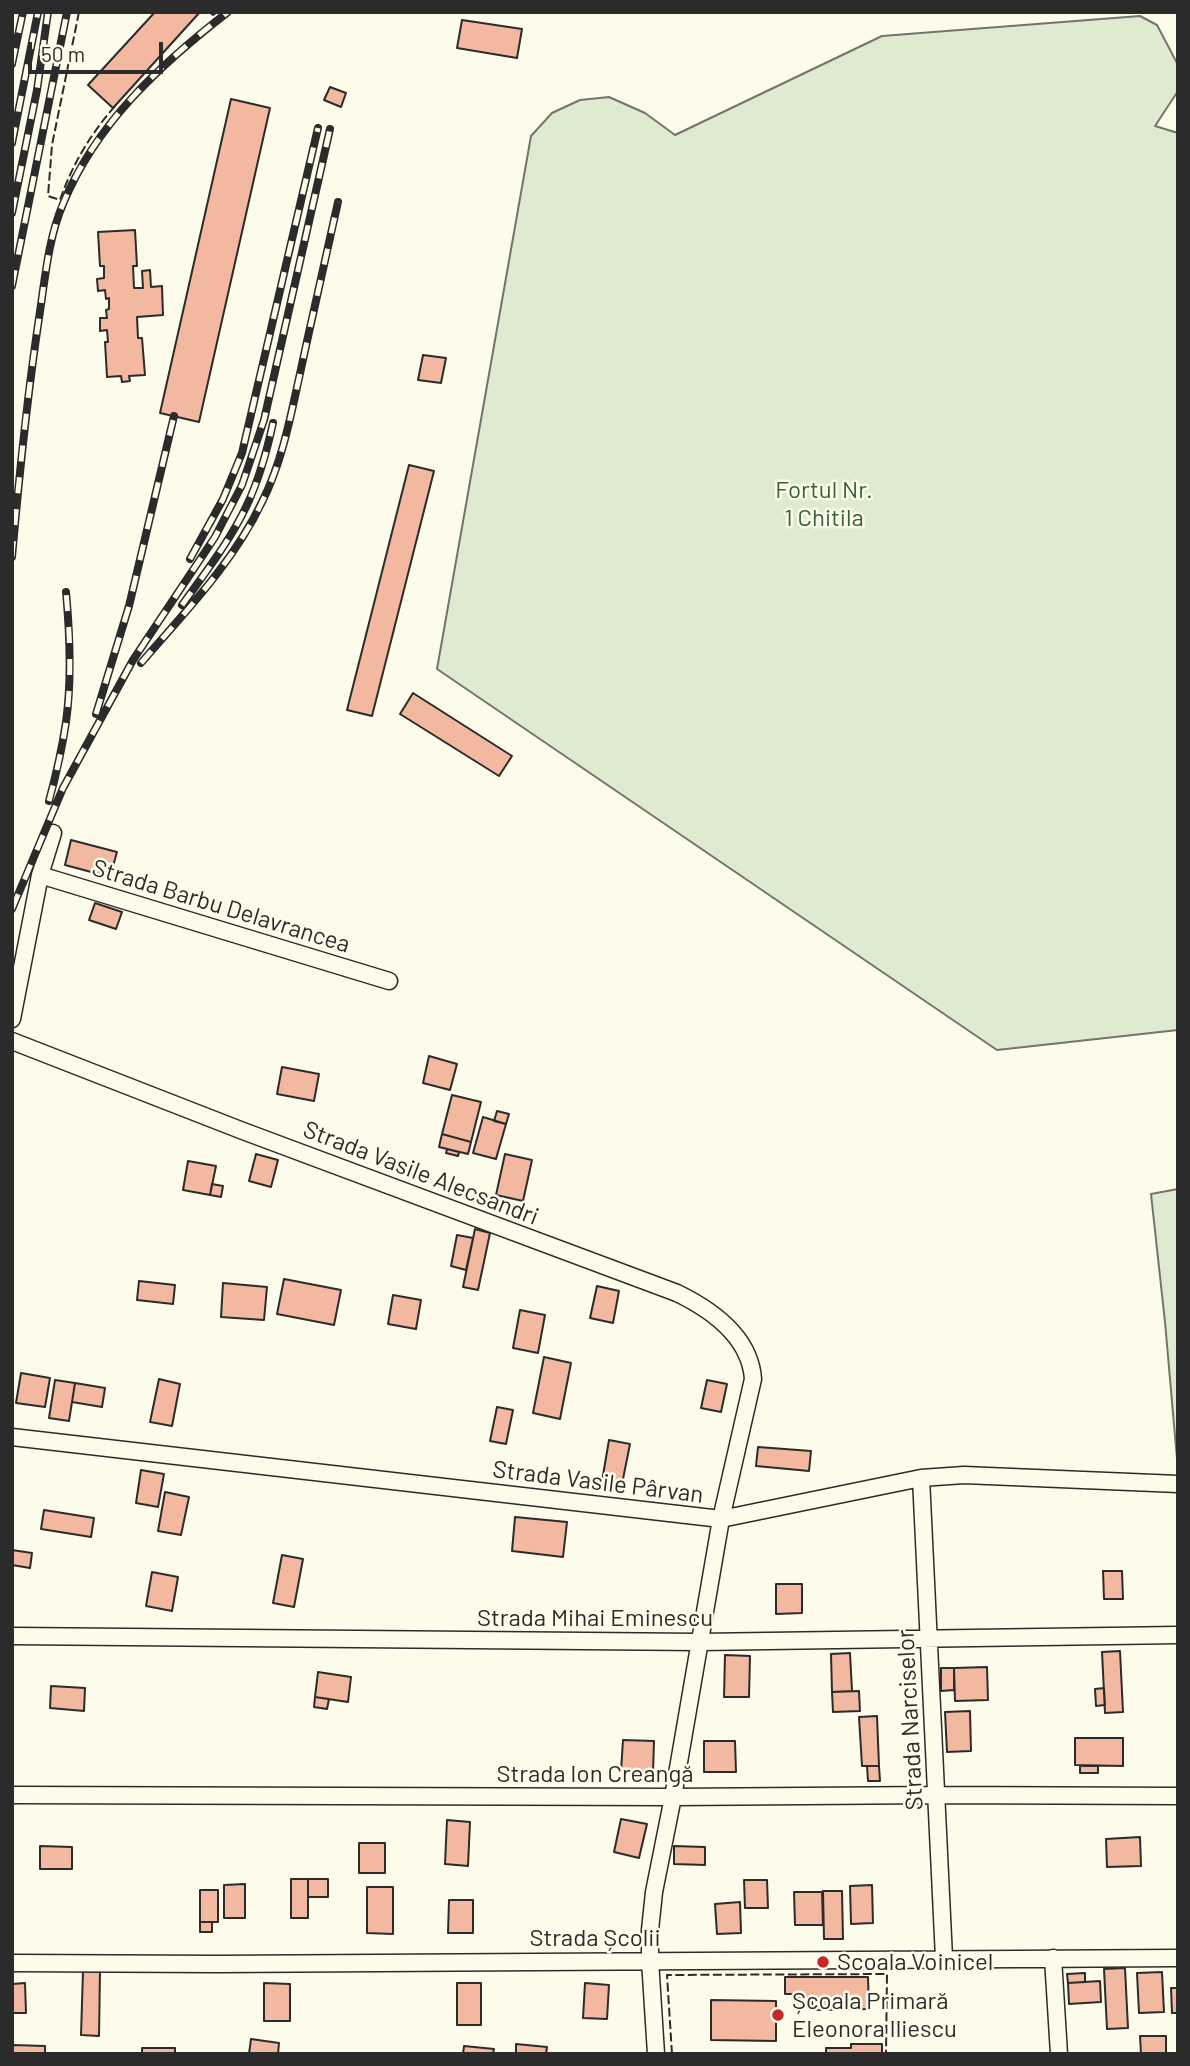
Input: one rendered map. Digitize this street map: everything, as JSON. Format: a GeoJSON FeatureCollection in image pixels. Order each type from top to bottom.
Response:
{"type":"FeatureCollection","features":[{"type":"Feature","properties":{"kind":"street"},"geometry":{"type":"LineString","coordinates":[[12,1019],[40,875],[53,833]]}},
{"type":"Feature","properties":{"kind":"street","name":"Strada Barbu Delavrancea"},"geometry":{"type":"LineString","coordinates":[[40,875],[389,981]]}},
{"type":"Feature","properties":{"kind":"street","name":"Strada Vasile Alecsandri"},"geometry":{"type":"LineString","coordinates":[[12,1041],[677,1293],[697,1303],[723,1322],[743,1347],[749,1358],[753,1379],[721,1519],[654,1892],[650,1960],[656,2054]]}},
{"type":"Feature","properties":{"kind":"street","name":"Strada Vasile Pârvan"},"geometry":{"type":"LineString","coordinates":[[12,1437],[721,1519],[921,1478],[964,1475],[1178,1484]]}},
{"type":"Feature","properties":{"kind":"street","name":"Strada Narciselor"},"geometry":{"type":"LineString","coordinates":[[921,1478],[944,1958]]}},
{"type":"Feature","properties":{"kind":"street","name":"Strada Mihai Eminescu"},"geometry":{"type":"LineString","coordinates":[[12,1636],[700,1642],[1178,1635]]}},
{"type":"Feature","properties":{"kind":"street","name":"Strada Ion Creangă"},"geometry":{"type":"LineString","coordinates":[[12,1795],[1178,1796]]}},
{"type":"Feature","properties":{"kind":"street"},"geometry":{"type":"LineString","coordinates":[[1053,1958],[1059,2054]]}},
{"type":"Feature","properties":{"kind":"street","name":"Strada Școlii"},"geometry":{"type":"LineString","coordinates":[[12,1963],[1178,1958]]}},
{"type":"Feature","properties":{"kind":"green space","name":"Fortul Nr. 1 Chitila"},"geometry":{"type":"Polygon","coordinates":[[[1140,16],[1157,25],[1178,65],[1178,91],[1155,126],[1178,133],[1178,1030],[997,1050],[437,669],[531,136],[552,113],[580,100],[609,97],[645,113],[675,135],[882,36],[1140,16]]]}},
{"type":"Feature","properties":{"kind":"green space"},"geometry":{"type":"Polygon","coordinates":[[[1178,1189],[1178,1470],[1151,1194],[1178,1189]]]}},
{"type":"Feature","properties":{"kind":"building"},"geometry":{"type":"Polygon","coordinates":[[[155,12],[200,12],[113,108],[88,85],[155,12]]]}},
{"type":"Feature","properties":{"kind":"building"},"geometry":{"type":"Polygon","coordinates":[[[462,20],[522,29],[517,58],[457,48],[462,20]]]}},
{"type":"Feature","properties":{"kind":"building"},"geometry":{"type":"Polygon","coordinates":[[[330,87],[346,93],[341,107],[324,100],[330,87]]]}},
{"type":"Feature","properties":{"kind":"building"},"geometry":{"type":"Polygon","coordinates":[[[231,99],[270,108],[199,422],[160,413],[231,99]]]}},
{"type":"Feature","properties":{"kind":"building"},"geometry":{"type":"Polygon","coordinates":[[[135,230],[137,266],[133,266],[134,288],[143,288],[142,271],[150,270],[151,287],[162,286],[163,315],[137,317],[145,375],[129,376],[130,381],[122,382],[121,376],[107,377],[107,330],[100,331],[100,318],[107,318],[109,298],[106,299],[105,290],[98,291],[97,279],[104,278],[104,266],[100,266],[98,232],[135,230]]]}},
{"type":"Feature","properties":{"kind":"building"},"geometry":{"type":"Polygon","coordinates":[[[423,355],[446,358],[441,383],[418,380],[423,355]]]}},
{"type":"Feature","properties":{"kind":"building"},"geometry":{"type":"Polygon","coordinates":[[[409,465],[434,471],[372,716],[347,710],[409,465]]]}},
{"type":"Feature","properties":{"kind":"building"},"geometry":{"type":"Polygon","coordinates":[[[413,693],[512,756],[499,776],[400,714],[413,693]]]}},
{"type":"Feature","properties":{"kind":"building"},"geometry":{"type":"Polygon","coordinates":[[[71,840],[117,852],[110,877],[65,865],[71,840]]]}},
{"type":"Feature","properties":{"kind":"building"},"geometry":{"type":"Polygon","coordinates":[[[95,903],[122,912],[116,929],[89,920],[95,903]]]}},
{"type":"Feature","properties":{"kind":"building"},"geometry":{"type":"Polygon","coordinates":[[[429,1056],[457,1064],[450,1090],[423,1083],[429,1056]]]}},
{"type":"Feature","properties":{"kind":"building"},"geometry":{"type":"Polygon","coordinates":[[[282,1067],[319,1074],[314,1101],[277,1094],[282,1067]]]}},
{"type":"Feature","properties":{"kind":"building"},"geometry":{"type":"Polygon","coordinates":[[[452,1095],[481,1102],[471,1142],[442,1134],[452,1095]]]}},
{"type":"Feature","properties":{"kind":"building"},"geometry":{"type":"Polygon","coordinates":[[[497,1111],[509,1114],[506,1124],[494,1121],[497,1111]]]}},
{"type":"Feature","properties":{"kind":"building"},"geometry":{"type":"Polygon","coordinates":[[[483,1117],[506,1124],[496,1159],[473,1153],[483,1117]]]}},
{"type":"Feature","properties":{"kind":"building"},"geometry":{"type":"Polygon","coordinates":[[[442,1134],[471,1142],[468,1154],[439,1147],[442,1134]]]}},
{"type":"Feature","properties":{"kind":"building"},"geometry":{"type":"Polygon","coordinates":[[[447,1149],[459,1152],[458,1156],[446,1153],[447,1149]]]}},
{"type":"Feature","properties":{"kind":"building"},"geometry":{"type":"Polygon","coordinates":[[[256,1154],[278,1160],[271,1187],[249,1181],[256,1154]]]}},
{"type":"Feature","properties":{"kind":"building"},"geometry":{"type":"Polygon","coordinates":[[[505,1154],[532,1160],[523,1201],[496,1195],[505,1154]]]}},
{"type":"Feature","properties":{"kind":"building"},"geometry":{"type":"Polygon","coordinates":[[[188,1161],[216,1166],[210,1195],[183,1190],[188,1161]]]}},
{"type":"Feature","properties":{"kind":"building"},"geometry":{"type":"Polygon","coordinates":[[[212,1184],[223,1186],[221,1197],[210,1195],[212,1184]]]}},
{"type":"Feature","properties":{"kind":"building"},"geometry":{"type":"Polygon","coordinates":[[[475,1229],[490,1233],[478,1290],[463,1287],[475,1229]]]}},
{"type":"Feature","properties":{"kind":"building"},"geometry":{"type":"Polygon","coordinates":[[[457,1235],[473,1238],[466,1270],[451,1266],[457,1235]]]}},
{"type":"Feature","properties":{"kind":"building"},"geometry":{"type":"Polygon","coordinates":[[[284,1279],[341,1290],[334,1325],[277,1314],[284,1279]]]}},
{"type":"Feature","properties":{"kind":"building"},"geometry":{"type":"Polygon","coordinates":[[[139,1281],[175,1285],[173,1304],[137,1300],[139,1281]]]}},
{"type":"Feature","properties":{"kind":"building"},"geometry":{"type":"Polygon","coordinates":[[[223,1283],[267,1287],[264,1320],[221,1317],[223,1283]]]}},
{"type":"Feature","properties":{"kind":"building"},"geometry":{"type":"Polygon","coordinates":[[[597,1286],[619,1291],[613,1323],[590,1318],[597,1286]]]}},
{"type":"Feature","properties":{"kind":"building"},"geometry":{"type":"Polygon","coordinates":[[[393,1295],[421,1300],[416,1329],[388,1324],[393,1295]]]}},
{"type":"Feature","properties":{"kind":"building"},"geometry":{"type":"Polygon","coordinates":[[[520,1310],[545,1315],[538,1353],[513,1348],[520,1310]]]}},
{"type":"Feature","properties":{"kind":"building"},"geometry":{"type":"Polygon","coordinates":[[[544,1357],[571,1363],[560,1419],[533,1413],[544,1357]]]}},
{"type":"Feature","properties":{"kind":"building"},"geometry":{"type":"Polygon","coordinates":[[[21,1373],[50,1378],[45,1407],[16,1403],[21,1373]]]}},
{"type":"Feature","properties":{"kind":"building"},"geometry":{"type":"Polygon","coordinates":[[[159,1379],[180,1384],[172,1426],[150,1422],[159,1379]]]}},
{"type":"Feature","properties":{"kind":"building"},"geometry":{"type":"Polygon","coordinates":[[[55,1380],[75,1383],[69,1421],[49,1418],[55,1380]]]}},
{"type":"Feature","properties":{"kind":"building"},"geometry":{"type":"Polygon","coordinates":[[[707,1380],[727,1384],[721,1412],[701,1408],[707,1380]]]}},
{"type":"Feature","properties":{"kind":"building"},"geometry":{"type":"Polygon","coordinates":[[[75,1383],[105,1388],[102,1407],[72,1402],[75,1383]]]}},
{"type":"Feature","properties":{"kind":"building"},"geometry":{"type":"Polygon","coordinates":[[[497,1407],[513,1410],[506,1444],[490,1441],[497,1407]]]}},
{"type":"Feature","properties":{"kind":"building"},"geometry":{"type":"Polygon","coordinates":[[[609,1440],[630,1444],[622,1484],[602,1481],[609,1440]]]}},
{"type":"Feature","properties":{"kind":"building"},"geometry":{"type":"Polygon","coordinates":[[[758,1447],[811,1451],[809,1471],[756,1466],[758,1447]]]}},
{"type":"Feature","properties":{"kind":"building"},"geometry":{"type":"Polygon","coordinates":[[[141,1470],[164,1474],[158,1507],[136,1503],[141,1470]]]}},
{"type":"Feature","properties":{"kind":"building"},"geometry":{"type":"Polygon","coordinates":[[[165,1492],[189,1497],[181,1535],[158,1531],[165,1492]]]}},
{"type":"Feature","properties":{"kind":"building"},"geometry":{"type":"Polygon","coordinates":[[[44,1510],[94,1518],[91,1537],[41,1529],[44,1510]]]}},
{"type":"Feature","properties":{"kind":"building"},"geometry":{"type":"Polygon","coordinates":[[[515,1517],[567,1522],[563,1557],[512,1551],[515,1517]]]}},
{"type":"Feature","properties":{"kind":"building"},"geometry":{"type":"Polygon","coordinates":[[[12,1550],[32,1553],[30,1568],[12,1565],[12,1550]]]}},
{"type":"Feature","properties":{"kind":"building"},"geometry":{"type":"Polygon","coordinates":[[[282,1555],[303,1559],[294,1607],[273,1603],[282,1555]]]}},
{"type":"Feature","properties":{"kind":"building"},"geometry":{"type":"Polygon","coordinates":[[[1103,1571],[1122,1571],[1123,1599],[1104,1599],[1103,1571]]]}},
{"type":"Feature","properties":{"kind":"building"},"geometry":{"type":"Polygon","coordinates":[[[152,1572],[178,1577],[172,1611],[146,1606],[152,1572]]]}},
{"type":"Feature","properties":{"kind":"building"},"geometry":{"type":"Polygon","coordinates":[[[776,1584],[802,1584],[802,1613],[776,1614],[776,1584]]]}},
{"type":"Feature","properties":{"kind":"building"},"geometry":{"type":"Polygon","coordinates":[[[1120,1651],[1123,1712],[1105,1713],[1102,1652],[1120,1651]]]}},
{"type":"Feature","properties":{"kind":"building"},"geometry":{"type":"Polygon","coordinates":[[[850,1653],[852,1691],[832,1692],[831,1654],[850,1653]]]}},
{"type":"Feature","properties":{"kind":"building"},"geometry":{"type":"Polygon","coordinates":[[[725,1655],[750,1656],[749,1697],[724,1697],[725,1655]]]}},
{"type":"Feature","properties":{"kind":"building"},"geometry":{"type":"Polygon","coordinates":[[[987,1667],[988,1700],[955,1701],[954,1668],[987,1667]]]}},
{"type":"Feature","properties":{"kind":"building"},"geometry":{"type":"Polygon","coordinates":[[[941,1668],[954,1668],[954,1690],[941,1691],[941,1668]]]}},
{"type":"Feature","properties":{"kind":"building"},"geometry":{"type":"Polygon","coordinates":[[[318,1672],[351,1677],[348,1702],[315,1697],[318,1672]]]}},
{"type":"Feature","properties":{"kind":"building"},"geometry":{"type":"Polygon","coordinates":[[[51,1686],[85,1688],[84,1711],[50,1708],[51,1686]]]}},
{"type":"Feature","properties":{"kind":"building"},"geometry":{"type":"Polygon","coordinates":[[[1104,1688],[1105,1705],[1096,1706],[1095,1689],[1104,1688]]]}},
{"type":"Feature","properties":{"kind":"building"},"geometry":{"type":"Polygon","coordinates":[[[859,1691],[860,1711],[833,1712],[832,1692],[859,1691]]]}},
{"type":"Feature","properties":{"kind":"building"},"geometry":{"type":"Polygon","coordinates":[[[315,1697],[329,1699],[327,1709],[314,1707],[315,1697]]]}},
{"type":"Feature","properties":{"kind":"building"},"geometry":{"type":"Polygon","coordinates":[[[970,1711],[971,1751],[947,1752],[945,1712],[970,1711]]]}},
{"type":"Feature","properties":{"kind":"building"},"geometry":{"type":"Polygon","coordinates":[[[877,1716],[879,1766],[862,1766],[859,1717],[877,1716]]]}},
{"type":"Feature","properties":{"kind":"building"},"geometry":{"type":"Polygon","coordinates":[[[1075,1738],[1123,1738],[1123,1766],[1075,1765],[1075,1738]]]}},
{"type":"Feature","properties":{"kind":"building"},"geometry":{"type":"Polygon","coordinates":[[[623,1740],[654,1741],[653,1772],[621,1771],[623,1740]]]}},
{"type":"Feature","properties":{"kind":"building"},"geometry":{"type":"Polygon","coordinates":[[[704,1741],[735,1741],[736,1772],[704,1772],[704,1741]]]}},
{"type":"Feature","properties":{"kind":"building"},"geometry":{"type":"Polygon","coordinates":[[[867,1766],[879,1766],[880,1781],[868,1781],[867,1766]]]}},
{"type":"Feature","properties":{"kind":"building"},"geometry":{"type":"Polygon","coordinates":[[[1080,1766],[1098,1766],[1098,1773],[1080,1773],[1080,1766]]]}},
{"type":"Feature","properties":{"kind":"building"},"geometry":{"type":"Polygon","coordinates":[[[621,1819],[647,1824],[639,1858],[614,1852],[621,1819]]]}},
{"type":"Feature","properties":{"kind":"building"},"geometry":{"type":"Polygon","coordinates":[[[447,1820],[470,1822],[468,1866],[445,1864],[447,1820]]]}},
{"type":"Feature","properties":{"kind":"building"},"geometry":{"type":"Polygon","coordinates":[[[1140,1837],[1141,1866],[1107,1867],[1106,1839],[1140,1837]]]}},
{"type":"Feature","properties":{"kind":"building"},"geometry":{"type":"Polygon","coordinates":[[[359,1843],[385,1843],[385,1873],[359,1873],[359,1843]]]}},
{"type":"Feature","properties":{"kind":"building"},"geometry":{"type":"Polygon","coordinates":[[[40,1846],[72,1847],[72,1869],[40,1869],[40,1846]]]}},
{"type":"Feature","properties":{"kind":"building"},"geometry":{"type":"Polygon","coordinates":[[[674,1846],[705,1847],[705,1865],[674,1864],[674,1846]]]}},
{"type":"Feature","properties":{"kind":"building"},"geometry":{"type":"Polygon","coordinates":[[[291,1879],[308,1879],[308,1918],[291,1918],[291,1879]]]}},
{"type":"Feature","properties":{"kind":"building"},"geometry":{"type":"Polygon","coordinates":[[[308,1879],[328,1879],[328,1897],[308,1897],[308,1879]]]}},
{"type":"Feature","properties":{"kind":"building"},"geometry":{"type":"Polygon","coordinates":[[[744,1880],[767,1880],[768,1908],[745,1908],[744,1880]]]}},
{"type":"Feature","properties":{"kind":"building"},"geometry":{"type":"Polygon","coordinates":[[[245,1884],[245,1918],[224,1918],[224,1885],[245,1884]]]}},
{"type":"Feature","properties":{"kind":"building"},"geometry":{"type":"Polygon","coordinates":[[[872,1885],[873,1923],[851,1924],[850,1886],[872,1885]]]}},
{"type":"Feature","properties":{"kind":"building"},"geometry":{"type":"Polygon","coordinates":[[[367,1887],[393,1887],[393,1934],[367,1933],[367,1887]]]}},
{"type":"Feature","properties":{"kind":"building"},"geometry":{"type":"Polygon","coordinates":[[[200,1890],[218,1890],[218,1922],[200,1922],[200,1890]]]}},
{"type":"Feature","properties":{"kind":"building"},"geometry":{"type":"Polygon","coordinates":[[[823,1891],[842,1891],[843,1939],[824,1939],[823,1891]]]}},
{"type":"Feature","properties":{"kind":"building"},"geometry":{"type":"Polygon","coordinates":[[[794,1892],[822,1892],[823,1925],[795,1925],[794,1892]]]}},
{"type":"Feature","properties":{"kind":"building"},"geometry":{"type":"Polygon","coordinates":[[[449,1900],[473,1900],[473,1933],[448,1933],[449,1900]]]}},
{"type":"Feature","properties":{"kind":"building"},"geometry":{"type":"Polygon","coordinates":[[[740,1902],[741,1933],[717,1934],[715,1904],[740,1902]]]}},
{"type":"Feature","properties":{"kind":"building"},"geometry":{"type":"Polygon","coordinates":[[[200,1922],[212,1922],[212,1932],[200,1932],[200,1922]]]}},
{"type":"Feature","properties":{"kind":"building"},"geometry":{"type":"Polygon","coordinates":[[[1125,1968],[1128,2028],[1107,2029],[1104,1969],[1125,1968]]]}},
{"type":"Feature","properties":{"kind":"building"},"geometry":{"type":"Polygon","coordinates":[[[83,1971],[100,1972],[99,2036],[81,2035],[83,1971]]]}},
{"type":"Feature","properties":{"kind":"building"},"geometry":{"type":"Polygon","coordinates":[[[1162,1972],[1164,2012],[1139,2013],[1137,1973],[1162,1972]]]}},
{"type":"Feature","properties":{"kind":"building"},"geometry":{"type":"Polygon","coordinates":[[[1085,1973],[1085,1982],[1068,1983],[1067,1974],[1085,1973]]]}},
{"type":"Feature","properties":{"kind":"building"},"geometry":{"type":"Polygon","coordinates":[[[785,1977],[868,1977],[869,2009],[812,2010],[812,1997],[798,1998],[798,1994],[785,1994],[785,1977]]]}},
{"type":"Feature","properties":{"kind":"building"},"geometry":{"type":"Polygon","coordinates":[[[1100,1981],[1101,2002],[1069,2004],[1068,1983],[1100,1981]]]}},
{"type":"Feature","properties":{"kind":"building"},"geometry":{"type":"Polygon","coordinates":[[[25,1983],[26,2013],[12,2013],[12,1984],[25,1983]]]}},
{"type":"Feature","properties":{"kind":"building"},"geometry":{"type":"Polygon","coordinates":[[[264,1983],[290,1984],[290,2021],[264,2021],[264,1983]]]}},
{"type":"Feature","properties":{"kind":"building"},"geometry":{"type":"Polygon","coordinates":[[[457,1983],[481,1983],[481,2025],[457,2025],[457,1983]]]}},
{"type":"Feature","properties":{"kind":"building"},"geometry":{"type":"Polygon","coordinates":[[[585,1983],[609,1985],[607,2019],[583,2018],[585,1983]]]}},
{"type":"Feature","properties":{"kind":"building"},"geometry":{"type":"Polygon","coordinates":[[[1171,1988],[1178,1988],[1178,2013],[1172,2013],[1171,1988]]]}},
{"type":"Feature","properties":{"kind":"building"},"geometry":{"type":"Polygon","coordinates":[[[711,2000],[776,2001],[776,2041],[711,2040],[711,2000]]]}},
{"type":"Feature","properties":{"kind":"building"},"geometry":{"type":"Polygon","coordinates":[[[1140,2036],[1166,2036],[1166,2054],[1141,2054],[1140,2036]]]}},
{"type":"Feature","properties":{"kind":"building"},"geometry":{"type":"Polygon","coordinates":[[[251,2039],[279,2043],[278,2054],[249,2054],[251,2039]]]}},
{"type":"Feature","properties":{"kind":"building"},"geometry":{"type":"Polygon","coordinates":[[[516,2044],[547,2047],[546,2054],[516,2054],[516,2044]]]}},
{"type":"Feature","properties":{"kind":"building"},"geometry":{"type":"Polygon","coordinates":[[[851,2044],[882,2044],[882,2054],[826,2054],[826,2048],[851,2048],[851,2044]]]}},
{"type":"Feature","properties":{"kind":"building"},"geometry":{"type":"Polygon","coordinates":[[[13,2045],[45,2046],[45,2054],[13,2054],[13,2045]]]}},
{"type":"Feature","properties":{"kind":"building"},"geometry":{"type":"Polygon","coordinates":[[[464,2046],[494,2049],[493,2054],[463,2054],[464,2046]]]}},
{"type":"Feature","properties":{"kind":"building"},"geometry":{"type":"Polygon","coordinates":[[[142,2048],[175,2048],[175,2054],[142,2054],[142,2048]]]}},
{"type":"Feature","properties":{"kind":"railway"},"geometry":{"type":"LineString","coordinates":[[12,64],[23,12]]}},
{"type":"Feature","properties":{"kind":"railway"},"geometry":{"type":"LineString","coordinates":[[12,143],[38,12]]}},
{"type":"Feature","properties":{"kind":"railway"},"geometry":{"type":"LineString","coordinates":[[12,213],[37,90],[48,12]]}},
{"type":"Feature","properties":{"kind":"railway"},"geometry":{"type":"LineString","coordinates":[[12,286],[67,12]]}},
{"type":"Feature","properties":{"kind":"railway"},"geometry":{"type":"LineString","coordinates":[[12,557],[20,467],[45,274],[50,245],[63,204],[93,147],[112,121],[155,74],[228,12]]}},
{"type":"Feature","properties":{"kind":"railway"},"geometry":{"type":"LineString","coordinates":[[190,559],[223,499],[242,453],[318,128]]}},
{"type":"Feature","properties":{"kind":"railway"},"geometry":{"type":"LineString","coordinates":[[12,909],[63,788],[133,660],[215,537],[242,485],[264,420],[330,129]]}},
{"type":"Feature","properties":{"kind":"railway"},"geometry":{"type":"LineString","coordinates":[[141,663],[223,566],[250,524],[269,486],[290,420],[338,202]]}},
{"type":"Feature","properties":{"kind":"railway"},"geometry":{"type":"LineString","coordinates":[[96,714],[129,606],[174,416]]}},
{"type":"Feature","properties":{"kind":"railway"},"geometry":{"type":"LineString","coordinates":[[182,605],[225,544],[247,505],[262,465],[273,423]]}},
{"type":"Feature","properties":{"kind":"railway"},"geometry":{"type":"LineString","coordinates":[[49,801],[61,752],[68,706],[70,657],[66,592]]}},
{"type":"Feature","properties":{"kind":"fence"},"geometry":{"type":"LineString","coordinates":[[79,12],[52,145],[48,196],[60,200],[83,150],[116,105]]}},
{"type":"Feature","properties":{"kind":"fence"},"geometry":{"type":"LineString","coordinates":[[209,12],[213,15],[217,12]]}},
{"type":"Feature","properties":{"kind":"fence"},"geometry":{"type":"LineString","coordinates":[[672,2054],[667,1975],[887,1974],[886,2054]]}},
{"type":"Feature","properties":{"kind":"place","name":"Scoala Voinicel"},"geometry":{"type":"Point","coordinates":[823,1962]}},
{"type":"Feature","properties":{"kind":"place","name":"Școala Primară Eleonora Iliescu"},"geometry":{"type":"Point","coordinates":[778,2015]}}]}
